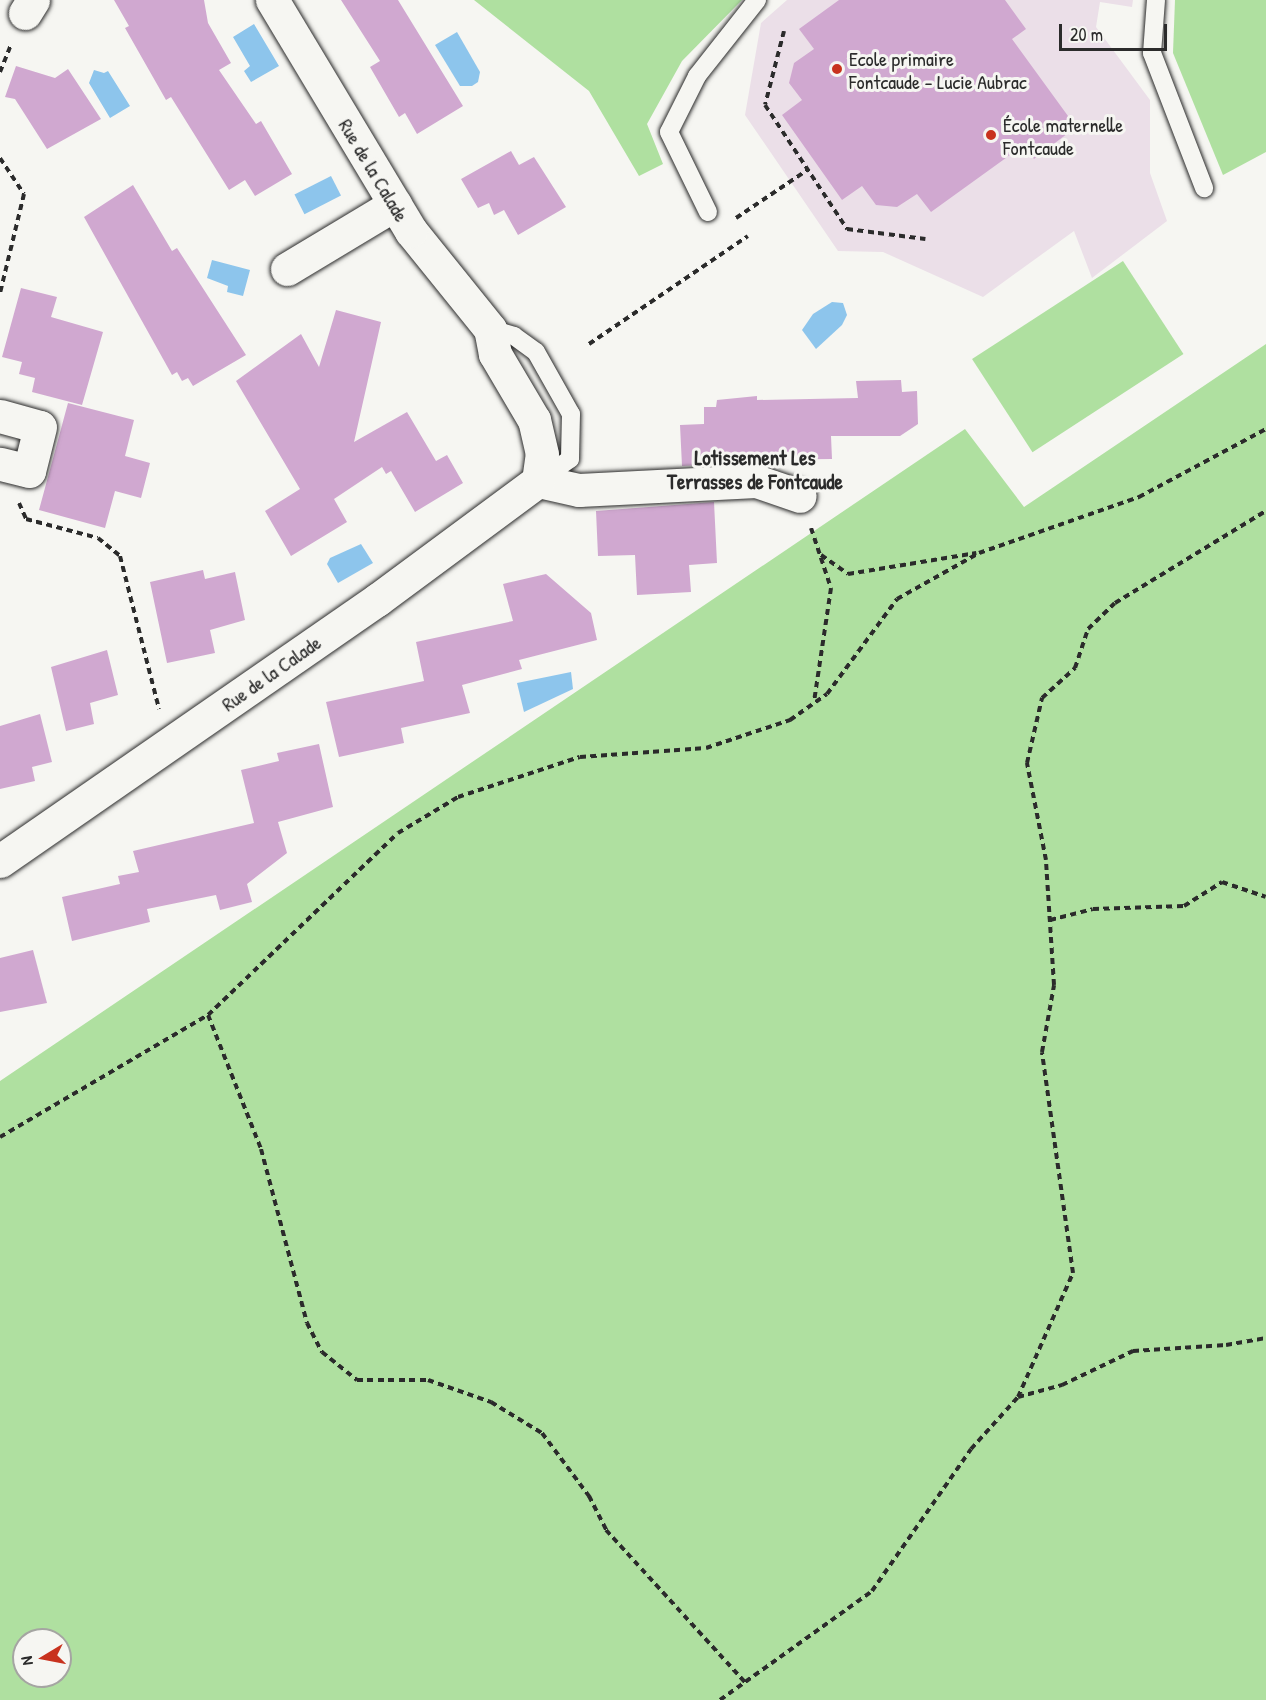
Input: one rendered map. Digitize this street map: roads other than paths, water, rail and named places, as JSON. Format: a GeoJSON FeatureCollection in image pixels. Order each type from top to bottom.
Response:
{"type":"FeatureCollection","features":[{"type":"Feature","properties":{"kind":"street","name":"Rue de la Calade"},"geometry":{"type":"LineString","coordinates":[[0,861],[377,600],[538,481],[542,454],[534,420],[495,354],[490,329],[456,282],[411,231],[272,0]]}},
{"type":"Feature","properties":{"kind":"street"},"geometry":{"type":"LineString","coordinates":[[287,269],[395,204]]}},
{"type":"Feature","properties":{"kind":"street"},"geometry":{"type":"LineString","coordinates":[[0,416],[40,427],[29,471],[11,466]]}},
{"type":"Feature","properties":{"kind":"street"},"geometry":{"type":"LineString","coordinates":[[538,481],[579,490],[756,481],[801,496]]}},
{"type":"Feature","properties":{"kind":"lane"},"geometry":{"type":"LineString","coordinates":[[708,212],[669,132],[697,76],[757,0]]}},
{"type":"Feature","properties":{"kind":"lane"},"geometry":{"type":"LineString","coordinates":[[1156,0],[1152,53],[1204,188]]}},
{"type":"Feature","properties":{"kind":"water"},"geometry":{"type":"Polygon","coordinates":[[[254,24],[279,66],[251,82],[244,71],[250,66],[233,37],[254,24]]]}},
{"type":"Feature","properties":{"kind":"water"},"geometry":{"type":"Polygon","coordinates":[[[457,32],[480,72],[478,82],[472,86],[460,86],[435,45],[457,32]]]}},
{"type":"Feature","properties":{"kind":"water"},"geometry":{"type":"Polygon","coordinates":[[[94,70],[104,73],[108,71],[130,106],[110,118],[89,83],[94,70]]]}},
{"type":"Feature","properties":{"kind":"water"},"geometry":{"type":"Polygon","coordinates":[[[331,176],[341,196],[304,214],[294,195],[331,176]]]}},
{"type":"Feature","properties":{"kind":"water"},"geometry":{"type":"Polygon","coordinates":[[[212,260],[250,270],[243,296],[227,292],[228,286],[207,278],[212,260]]]}},
{"type":"Feature","properties":{"kind":"water"},"geometry":{"type":"Polygon","coordinates":[[[832,302],[843,303],[847,315],[842,325],[816,349],[802,330],[813,314],[832,302]]]}},
{"type":"Feature","properties":{"kind":"water"},"geometry":{"type":"Polygon","coordinates":[[[361,544],[373,563],[338,583],[327,564],[330,558],[361,544]]]}},
{"type":"Feature","properties":{"kind":"water"},"geometry":{"type":"Polygon","coordinates":[[[571,672],[573,689],[524,712],[517,683],[571,672]]]}},
{"type":"Feature","properties":{"kind":"place","name":"Ecole primaire Fontcaude - Lucie Aubrac"},"geometry":{"type":"Point","coordinates":[837,69]}},
{"type":"Feature","properties":{"kind":"place","name":"École maternelle Fontcaude"},"geometry":{"type":"Point","coordinates":[991,135]}},
{"type":"Feature","properties":{"kind":"district","name":"Lotissement Les Terrasses de Fontcaude"},"geometry":{"type":"Point","coordinates":[755,470]}}]}
